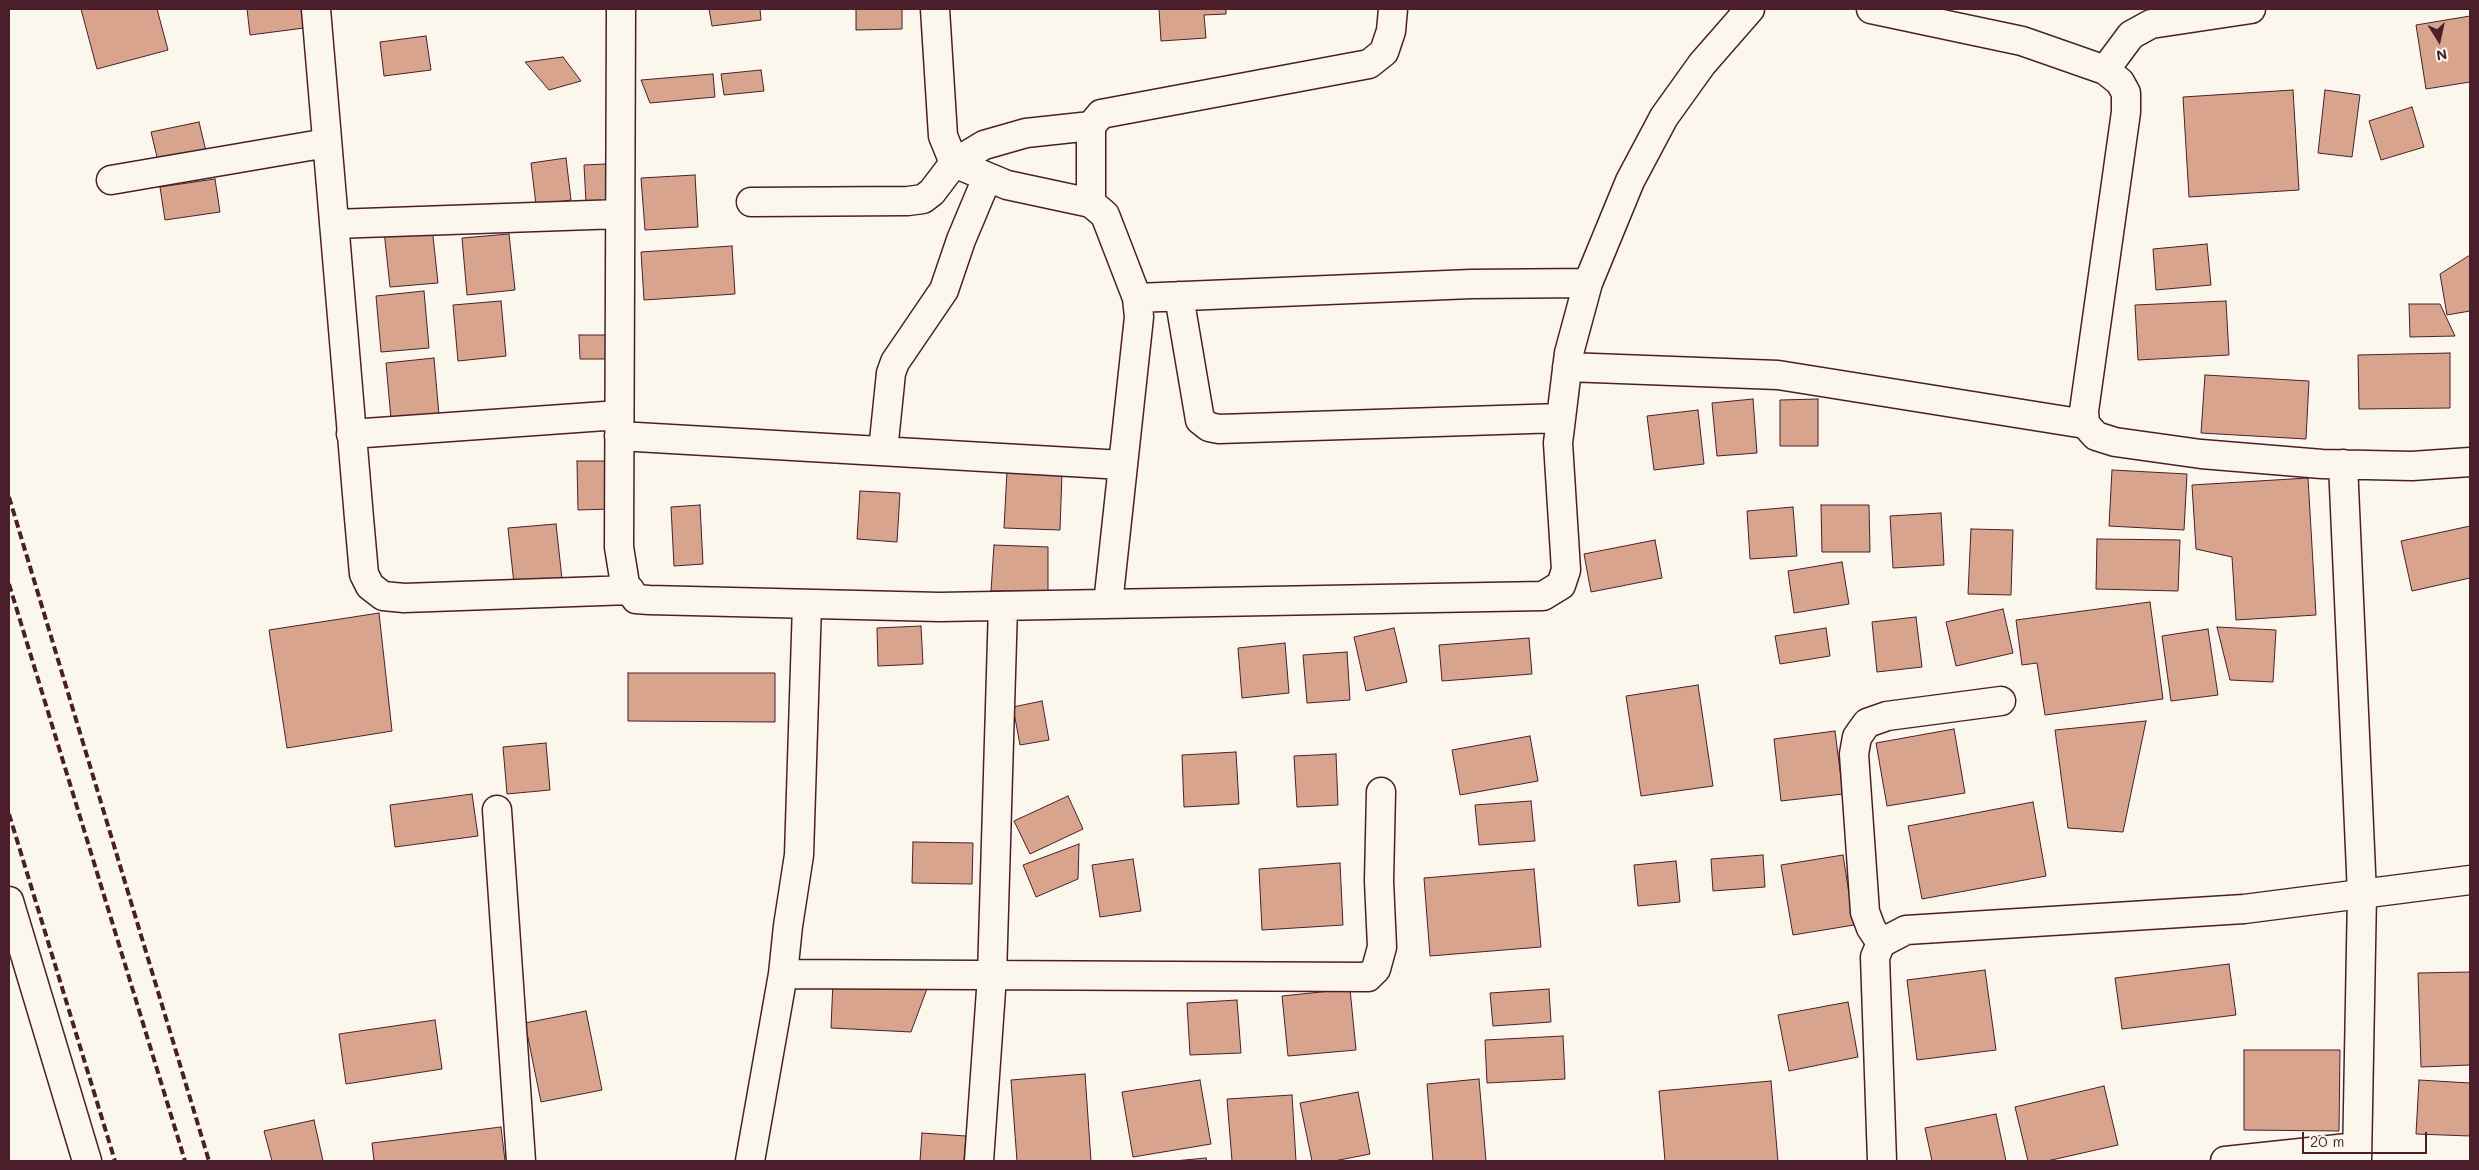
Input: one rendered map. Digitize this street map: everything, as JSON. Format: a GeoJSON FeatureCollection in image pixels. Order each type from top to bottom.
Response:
{"type":"FeatureCollection","features":[{"type":"Feature","properties":{"kind":"street"},"geometry":{"type":"LineString","coordinates":[[316,9],[364,574],[370,586],[383,596],[404,598],[630,590]]}},
{"type":"Feature","properties":{"kind":"street"},"geometry":{"type":"LineString","coordinates":[[621,9],[619,547],[625,584],[636,598],[649,600],[940,607],[1543,596],[1562,585],[1566,570],[1558,443],[1567,367],[1588,283],[1630,181],[1664,117],[1702,64],[1750,9]]}},
{"type":"Feature","properties":{"kind":"street"},"geometry":{"type":"LineString","coordinates":[[934,9],[943,136],[954,163],[1007,185],[1092,204],[1105,215],[1130,276],[1139,317],[1108,604]]}},
{"type":"Feature","properties":{"kind":"street"},"geometry":{"type":"LineString","coordinates":[[1092,204],[1091,126],[1101,114],[1369,64],[1384,52],[1391,31],[1393,9]]}},
{"type":"Feature","properties":{"kind":"street"},"geometry":{"type":"LineString","coordinates":[[1871,9],[1954,18],[2105,70],[2120,82],[2126,93],[2126,112],[2084,411],[2085,424],[2096,436],[2116,442],[2201,454],[2322,464],[2412,466],[2470,462]]}},
{"type":"Feature","properties":{"kind":"street"},"geometry":{"type":"LineString","coordinates":[[2105,70],[2131,35],[2151,24],[2251,9]]}},
{"type":"Feature","properties":{"kind":"street"},"geometry":{"type":"LineString","coordinates":[[751,202],[908,201],[924,199],[932,192],[954,163],[984,144],[1026,133],[1091,126]]}},
{"type":"Feature","properties":{"kind":"street"},"geometry":{"type":"LineString","coordinates":[[112,180],[327,143]]}},
{"type":"Feature","properties":{"kind":"street"},"geometry":{"type":"LineString","coordinates":[[883,451],[891,374],[895,362],[944,290],[960,240],[987,178]]}},
{"type":"Feature","properties":{"kind":"street"},"geometry":{"type":"LineString","coordinates":[[334,224],[620,214]]}},
{"type":"Feature","properties":{"kind":"street"},"geometry":{"type":"LineString","coordinates":[[1136,298],[1471,284],[1588,283]]}},
{"type":"Feature","properties":{"kind":"street"},"geometry":{"type":"LineString","coordinates":[[1179,296],[1200,420],[1209,427],[1219,429],[1561,418]]}},
{"type":"Feature","properties":{"kind":"street"},"geometry":{"type":"LineString","coordinates":[[1567,367],[1778,375],[2085,424]]}},
{"type":"Feature","properties":{"kind":"street"},"geometry":{"type":"LineString","coordinates":[[351,434],[619,426],[883,451],[1123,465]]}},
{"type":"Feature","properties":{"kind":"street"},"geometry":{"type":"LineString","coordinates":[[2225,1161],[2357,1154],[2362,894],[2343,464]]}},
{"type":"Feature","properties":{"kind":"street"},"geometry":{"type":"LineString","coordinates":[[750,1161],[783,974],[799,855],[807,604]]}},
{"type":"Feature","properties":{"kind":"street"},"geometry":{"type":"LineString","coordinates":[[979,1161],[992,976],[1003,606]]}},
{"type":"Feature","properties":{"kind":"street"},"geometry":{"type":"LineString","coordinates":[[1881,943],[1871,928],[1865,912],[1854,754],[1857,736],[1867,723],[1887,716],[2001,700]]}},
{"type":"Feature","properties":{"kind":"street"},"geometry":{"type":"LineString","coordinates":[[783,974],[1368,977],[1376,968],[1382,946],[1380,889],[1381,792]]}},
{"type":"Feature","properties":{"kind":"street"},"geometry":{"type":"LineString","coordinates":[[497,810],[520,1161]]}},
{"type":"Feature","properties":{"kind":"street"},"geometry":{"type":"LineString","coordinates":[[1882,1161],[1875,957],[1881,943],[1906,930],[2244,909],[2470,880]]}},
{"type":"Feature","properties":{"kind":"street"},"geometry":{"type":"LineString","coordinates":[[9,901],[87,1161]]}},
{"type":"Feature","properties":{"kind":"building"},"geometry":{"type":"Polygon","coordinates":[[[81,9],[157,9],[168,50],[97,69],[81,9]]]}},
{"type":"Feature","properties":{"kind":"building"},"geometry":{"type":"Polygon","coordinates":[[[247,9],[301,9],[304,28],[250,35],[247,9]]]}},
{"type":"Feature","properties":{"kind":"building"},"geometry":{"type":"Polygon","coordinates":[[[709,9],[760,9],[761,20],[712,26],[709,9]]]}},
{"type":"Feature","properties":{"kind":"building"},"geometry":{"type":"Polygon","coordinates":[[[856,9],[902,9],[902,29],[856,30],[856,9]]]}},
{"type":"Feature","properties":{"kind":"building"},"geometry":{"type":"Polygon","coordinates":[[[1159,9],[1226,9],[1226,14],[1204,15],[1206,38],[1161,41],[1159,9]]]}},
{"type":"Feature","properties":{"kind":"building"},"geometry":{"type":"Polygon","coordinates":[[[2470,16],[2470,82],[2426,89],[2416,25],[2470,16]]]}},
{"type":"Feature","properties":{"kind":"building"},"geometry":{"type":"Polygon","coordinates":[[[426,36],[431,70],[384,76],[380,42],[426,36]]]}},
{"type":"Feature","properties":{"kind":"building"},"geometry":{"type":"Polygon","coordinates":[[[563,57],[581,81],[549,90],[525,62],[563,57]]]}},
{"type":"Feature","properties":{"kind":"building"},"geometry":{"type":"Polygon","coordinates":[[[761,70],[764,91],[724,95],[721,74],[761,70]]]}},
{"type":"Feature","properties":{"kind":"building"},"geometry":{"type":"Polygon","coordinates":[[[713,74],[715,97],[650,103],[641,80],[713,74]]]}},
{"type":"Feature","properties":{"kind":"building"},"geometry":{"type":"Polygon","coordinates":[[[2293,90],[2299,190],[2189,197],[2183,97],[2293,90]]]}},
{"type":"Feature","properties":{"kind":"building"},"geometry":{"type":"Polygon","coordinates":[[[2325,90],[2360,95],[2352,157],[2318,153],[2325,90]]]}},
{"type":"Feature","properties":{"kind":"building"},"geometry":{"type":"Polygon","coordinates":[[[2412,107],[2424,147],[2381,160],[2369,121],[2412,107]]]}},
{"type":"Feature","properties":{"kind":"building"},"geometry":{"type":"Polygon","coordinates":[[[199,122],[206,151],[158,161],[151,132],[199,122]]]}},
{"type":"Feature","properties":{"kind":"building"},"geometry":{"type":"Polygon","coordinates":[[[566,158],[571,200],[536,205],[531,163],[566,158]]]}},
{"type":"Feature","properties":{"kind":"building"},"geometry":{"type":"Polygon","coordinates":[[[606,164],[608,202],[586,203],[584,165],[606,164]]]}},
{"type":"Feature","properties":{"kind":"building"},"geometry":{"type":"Polygon","coordinates":[[[695,175],[698,227],[645,230],[641,178],[695,175]]]}},
{"type":"Feature","properties":{"kind":"building"},"geometry":{"type":"Polygon","coordinates":[[[215,179],[220,212],[165,220],[160,187],[215,179]]]}},
{"type":"Feature","properties":{"kind":"building"},"geometry":{"type":"Polygon","coordinates":[[[432,227],[438,283],[390,287],[384,231],[432,227]]]}},
{"type":"Feature","properties":{"kind":"building"},"geometry":{"type":"Polygon","coordinates":[[[509,234],[515,290],[467,295],[462,238],[509,234]]]}},
{"type":"Feature","properties":{"kind":"building"},"geometry":{"type":"Polygon","coordinates":[[[2207,244],[2211,285],[2156,290],[2153,249],[2207,244]]]}},
{"type":"Feature","properties":{"kind":"building"},"geometry":{"type":"Polygon","coordinates":[[[732,246],[735,294],[644,300],[641,252],[732,246]]]}},
{"type":"Feature","properties":{"kind":"building"},"geometry":{"type":"Polygon","coordinates":[[[2470,255],[2470,311],[2447,315],[2440,274],[2470,255]]]}},
{"type":"Feature","properties":{"kind":"building"},"geometry":{"type":"Polygon","coordinates":[[[424,291],[429,348],[381,352],[376,296],[424,291]]]}},
{"type":"Feature","properties":{"kind":"building"},"geometry":{"type":"Polygon","coordinates":[[[501,301],[506,356],[458,361],[453,305],[501,301]]]}},
{"type":"Feature","properties":{"kind":"building"},"geometry":{"type":"Polygon","coordinates":[[[2226,301],[2229,355],[2138,360],[2135,305],[2226,301]]]}},
{"type":"Feature","properties":{"kind":"building"},"geometry":{"type":"Polygon","coordinates":[[[2409,304],[2440,304],[2455,336],[2410,337],[2409,304]]]}},
{"type":"Feature","properties":{"kind":"building"},"geometry":{"type":"Polygon","coordinates":[[[579,335],[608,335],[608,359],[580,359],[579,335]]]}},
{"type":"Feature","properties":{"kind":"building"},"geometry":{"type":"Polygon","coordinates":[[[2450,353],[2450,408],[2359,409],[2358,355],[2450,353]]]}},
{"type":"Feature","properties":{"kind":"building"},"geometry":{"type":"Polygon","coordinates":[[[434,358],[439,415],[391,419],[386,363],[434,358]]]}},
{"type":"Feature","properties":{"kind":"building"},"geometry":{"type":"Polygon","coordinates":[[[2205,375],[2309,381],[2306,439],[2201,433],[2205,375]]]}},
{"type":"Feature","properties":{"kind":"building"},"geometry":{"type":"Polygon","coordinates":[[[1753,399],[1757,453],[1717,456],[1712,403],[1753,399]]]}},
{"type":"Feature","properties":{"kind":"building"},"geometry":{"type":"Polygon","coordinates":[[[1818,399],[1818,446],[1780,446],[1780,400],[1818,399]]]}},
{"type":"Feature","properties":{"kind":"building"},"geometry":{"type":"Polygon","coordinates":[[[1698,410],[1704,464],[1654,470],[1647,416],[1698,410]]]}},
{"type":"Feature","properties":{"kind":"building"},"geometry":{"type":"Polygon","coordinates":[[[577,461],[610,461],[611,509],[578,510],[577,461]]]}},
{"type":"Feature","properties":{"kind":"building"},"geometry":{"type":"Polygon","coordinates":[[[2112,470],[2187,474],[2184,530],[2109,526],[2112,470]]]}},
{"type":"Feature","properties":{"kind":"building"},"geometry":{"type":"Polygon","coordinates":[[[1007,471],[1062,473],[1060,530],[1004,528],[1007,471]]]}},
{"type":"Feature","properties":{"kind":"building"},"geometry":{"type":"Polygon","coordinates":[[[2308,478],[2316,615],[2236,620],[2232,557],[2196,549],[2192,485],[2308,478]]]}},
{"type":"Feature","properties":{"kind":"building"},"geometry":{"type":"Polygon","coordinates":[[[860,491],[900,493],[897,542],[857,539],[860,491]]]}},
{"type":"Feature","properties":{"kind":"building"},"geometry":{"type":"Polygon","coordinates":[[[700,505],[703,564],[674,566],[671,507],[700,505]]]}},
{"type":"Feature","properties":{"kind":"building"},"geometry":{"type":"Polygon","coordinates":[[[1821,505],[1869,505],[1870,552],[1822,552],[1821,505]]]}},
{"type":"Feature","properties":{"kind":"building"},"geometry":{"type":"Polygon","coordinates":[[[1793,507],[1797,556],[1750,559],[1747,511],[1793,507]]]}},
{"type":"Feature","properties":{"kind":"building"},"geometry":{"type":"Polygon","coordinates":[[[1941,513],[1944,565],[1893,568],[1890,516],[1941,513]]]}},
{"type":"Feature","properties":{"kind":"building"},"geometry":{"type":"Polygon","coordinates":[[[556,524],[562,579],[514,584],[508,528],[556,524]]]}},
{"type":"Feature","properties":{"kind":"building"},"geometry":{"type":"Polygon","coordinates":[[[2470,526],[2470,578],[2412,591],[2401,541],[2470,526]]]}},
{"type":"Feature","properties":{"kind":"building"},"geometry":{"type":"Polygon","coordinates":[[[1971,529],[2013,530],[2011,595],[1968,594],[1971,529]]]}},
{"type":"Feature","properties":{"kind":"building"},"geometry":{"type":"Polygon","coordinates":[[[2097,539],[2180,540],[2178,591],[2096,589],[2097,539]]]}},
{"type":"Feature","properties":{"kind":"building"},"geometry":{"type":"Polygon","coordinates":[[[1655,540],[1662,578],[1591,592],[1584,554],[1655,540]]]}},
{"type":"Feature","properties":{"kind":"building"},"geometry":{"type":"Polygon","coordinates":[[[994,545],[1048,547],[1048,591],[991,591],[994,545]]]}},
{"type":"Feature","properties":{"kind":"building"},"geometry":{"type":"Polygon","coordinates":[[[1842,562],[1849,604],[1794,613],[1788,571],[1842,562]]]}},
{"type":"Feature","properties":{"kind":"building"},"geometry":{"type":"Polygon","coordinates":[[[2150,602],[2163,699],[2045,715],[2037,663],[2022,665],[2016,620],[2150,602]]]}},
{"type":"Feature","properties":{"kind":"building"},"geometry":{"type":"Polygon","coordinates":[[[2003,609],[2013,653],[1956,666],[1946,622],[2003,609]]]}},
{"type":"Feature","properties":{"kind":"building"},"geometry":{"type":"Polygon","coordinates":[[[379,613],[392,731],[287,748],[269,630],[379,613]]]}},
{"type":"Feature","properties":{"kind":"building"},"geometry":{"type":"Polygon","coordinates":[[[1916,617],[1922,667],[1877,672],[1872,622],[1916,617]]]}},
{"type":"Feature","properties":{"kind":"building"},"geometry":{"type":"Polygon","coordinates":[[[921,626],[923,664],[878,666],[877,628],[921,626]]]}},
{"type":"Feature","properties":{"kind":"building"},"geometry":{"type":"Polygon","coordinates":[[[2217,627],[2276,630],[2273,682],[2230,680],[2217,627]]]}},
{"type":"Feature","properties":{"kind":"building"},"geometry":{"type":"Polygon","coordinates":[[[1394,628],[1407,682],[1366,691],[1354,637],[1394,628]]]}},
{"type":"Feature","properties":{"kind":"building"},"geometry":{"type":"Polygon","coordinates":[[[1826,628],[1830,656],[1780,664],[1775,636],[1826,628]]]}},
{"type":"Feature","properties":{"kind":"building"},"geometry":{"type":"Polygon","coordinates":[[[2208,629],[2218,695],[2171,701],[2162,636],[2208,629]]]}},
{"type":"Feature","properties":{"kind":"building"},"geometry":{"type":"Polygon","coordinates":[[[1529,638],[1532,674],[1442,681],[1439,645],[1529,638]]]}},
{"type":"Feature","properties":{"kind":"building"},"geometry":{"type":"Polygon","coordinates":[[[1285,643],[1289,693],[1242,698],[1238,648],[1285,643]]]}},
{"type":"Feature","properties":{"kind":"building"},"geometry":{"type":"Polygon","coordinates":[[[1347,652],[1350,700],[1307,703],[1303,655],[1347,652]]]}},
{"type":"Feature","properties":{"kind":"building"},"geometry":{"type":"Polygon","coordinates":[[[628,673],[775,673],[775,722],[628,721],[628,673]]]}},
{"type":"Feature","properties":{"kind":"building"},"geometry":{"type":"Polygon","coordinates":[[[1698,685],[1713,786],[1641,796],[1626,696],[1698,685]]]}},
{"type":"Feature","properties":{"kind":"building"},"geometry":{"type":"Polygon","coordinates":[[[1042,701],[1049,740],[1020,745],[1013,707],[1042,701]]]}},
{"type":"Feature","properties":{"kind":"building"},"geometry":{"type":"Polygon","coordinates":[[[2146,721],[2123,832],[2068,828],[2055,730],[2146,721]]]}},
{"type":"Feature","properties":{"kind":"building"},"geometry":{"type":"Polygon","coordinates":[[[1954,729],[1965,793],[1887,806],[1876,743],[1954,729]]]}},
{"type":"Feature","properties":{"kind":"building"},"geometry":{"type":"Polygon","coordinates":[[[1835,731],[1843,794],[1781,801],[1774,739],[1835,731]]]}},
{"type":"Feature","properties":{"kind":"building"},"geometry":{"type":"Polygon","coordinates":[[[1530,736],[1538,781],[1460,795],[1452,750],[1530,736]]]}},
{"type":"Feature","properties":{"kind":"building"},"geometry":{"type":"Polygon","coordinates":[[[546,743],[550,790],[507,794],[503,747],[546,743]]]}},
{"type":"Feature","properties":{"kind":"building"},"geometry":{"type":"Polygon","coordinates":[[[1236,752],[1239,804],[1184,807],[1182,755],[1236,752]]]}},
{"type":"Feature","properties":{"kind":"building"},"geometry":{"type":"Polygon","coordinates":[[[1336,754],[1338,805],[1297,807],[1294,756],[1336,754]]]}},
{"type":"Feature","properties":{"kind":"building"},"geometry":{"type":"Polygon","coordinates":[[[472,794],[478,836],[395,847],[390,805],[472,794]]]}},
{"type":"Feature","properties":{"kind":"building"},"geometry":{"type":"Polygon","coordinates":[[[1068,796],[1083,829],[1030,854],[1014,821],[1068,796]]]}},
{"type":"Feature","properties":{"kind":"building"},"geometry":{"type":"Polygon","coordinates":[[[1531,801],[1535,841],[1479,845],[1475,805],[1531,801]]]}},
{"type":"Feature","properties":{"kind":"building"},"geometry":{"type":"Polygon","coordinates":[[[2033,802],[2046,876],[1922,899],[1908,826],[2033,802]]]}},
{"type":"Feature","properties":{"kind":"building"},"geometry":{"type":"Polygon","coordinates":[[[913,842],[973,843],[972,884],[912,883],[913,842]]]}},
{"type":"Feature","properties":{"kind":"building"},"geometry":{"type":"Polygon","coordinates":[[[1079,844],[1078,879],[1036,897],[1023,865],[1079,844]]]}},
{"type":"Feature","properties":{"kind":"building"},"geometry":{"type":"Polygon","coordinates":[[[1763,855],[1765,887],[1713,891],[1711,859],[1763,855]]]}},
{"type":"Feature","properties":{"kind":"building"},"geometry":{"type":"Polygon","coordinates":[[[1843,855],[1854,925],[1793,935],[1781,865],[1843,855]]]}},
{"type":"Feature","properties":{"kind":"building"},"geometry":{"type":"Polygon","coordinates":[[[1133,859],[1141,911],[1100,917],[1092,865],[1133,859]]]}},
{"type":"Feature","properties":{"kind":"building"},"geometry":{"type":"Polygon","coordinates":[[[1676,861],[1680,902],[1638,906],[1634,865],[1676,861]]]}},
{"type":"Feature","properties":{"kind":"building"},"geometry":{"type":"Polygon","coordinates":[[[1340,863],[1343,925],[1262,930],[1259,869],[1340,863]]]}},
{"type":"Feature","properties":{"kind":"building"},"geometry":{"type":"Polygon","coordinates":[[[1534,869],[1541,947],[1430,956],[1424,878],[1534,869]]]}},
{"type":"Feature","properties":{"kind":"building"},"geometry":{"type":"Polygon","coordinates":[[[2229,964],[2236,1015],[2122,1029],[2115,978],[2229,964]]]}},
{"type":"Feature","properties":{"kind":"building"},"geometry":{"type":"Polygon","coordinates":[[[1985,970],[1996,1050],[1917,1060],[1907,980],[1985,970]]]}},
{"type":"Feature","properties":{"kind":"building"},"geometry":{"type":"Polygon","coordinates":[[[2470,972],[2470,1065],[2421,1067],[2418,973],[2470,972]]]}},
{"type":"Feature","properties":{"kind":"building"},"geometry":{"type":"Polygon","coordinates":[[[833,981],[928,986],[911,1032],[831,1028],[833,981]]]}},
{"type":"Feature","properties":{"kind":"building"},"geometry":{"type":"Polygon","coordinates":[[[1350,989],[1356,1050],[1288,1056],[1282,996],[1350,989]]]}},
{"type":"Feature","properties":{"kind":"building"},"geometry":{"type":"Polygon","coordinates":[[[1549,989],[1551,1022],[1493,1026],[1490,993],[1549,989]]]}},
{"type":"Feature","properties":{"kind":"building"},"geometry":{"type":"Polygon","coordinates":[[[1237,1000],[1241,1053],[1190,1055],[1187,1003],[1237,1000]]]}},
{"type":"Feature","properties":{"kind":"building"},"geometry":{"type":"Polygon","coordinates":[[[1848,1002],[1858,1057],[1789,1071],[1778,1015],[1848,1002]]]}},
{"type":"Feature","properties":{"kind":"building"},"geometry":{"type":"Polygon","coordinates":[[[586,1011],[602,1090],[541,1102],[525,1023],[586,1011]]]}},
{"type":"Feature","properties":{"kind":"building"},"geometry":{"type":"Polygon","coordinates":[[[435,1020],[442,1069],[346,1084],[339,1034],[435,1020]]]}},
{"type":"Feature","properties":{"kind":"building"},"geometry":{"type":"Polygon","coordinates":[[[1563,1036],[1565,1079],[1487,1083],[1485,1040],[1563,1036]]]}},
{"type":"Feature","properties":{"kind":"building"},"geometry":{"type":"Polygon","coordinates":[[[2244,1050],[2340,1050],[2339,1131],[2244,1130],[2244,1050]]]}},
{"type":"Feature","properties":{"kind":"building"},"geometry":{"type":"Polygon","coordinates":[[[1085,1074],[1091,1161],[1017,1161],[1011,1080],[1085,1074]]]}},
{"type":"Feature","properties":{"kind":"building"},"geometry":{"type":"Polygon","coordinates":[[[1479,1079],[1486,1161],[1433,1161],[1427,1084],[1479,1079]]]}},
{"type":"Feature","properties":{"kind":"building"},"geometry":{"type":"Polygon","coordinates":[[[1200,1080],[1211,1144],[1133,1157],[1122,1092],[1200,1080]]]}},
{"type":"Feature","properties":{"kind":"building"},"geometry":{"type":"Polygon","coordinates":[[[2419,1080],[2470,1083],[2470,1136],[2416,1134],[2419,1080]]]}},
{"type":"Feature","properties":{"kind":"building"},"geometry":{"type":"Polygon","coordinates":[[[1771,1081],[1778,1161],[1665,1161],[1659,1091],[1771,1081]]]}},
{"type":"Feature","properties":{"kind":"building"},"geometry":{"type":"Polygon","coordinates":[[[2104,1086],[2118,1145],[2047,1161],[2028,1161],[2015,1107],[2104,1086]]]}},
{"type":"Feature","properties":{"kind":"building"},"geometry":{"type":"Polygon","coordinates":[[[1358,1092],[1370,1154],[1334,1161],[1312,1161],[1300,1103],[1358,1092]]]}},
{"type":"Feature","properties":{"kind":"building"},"geometry":{"type":"Polygon","coordinates":[[[1292,1095],[1296,1161],[1232,1161],[1227,1099],[1292,1095]]]}},
{"type":"Feature","properties":{"kind":"building"},"geometry":{"type":"Polygon","coordinates":[[[1996,1114],[2006,1161],[1932,1161],[1925,1128],[1996,1114]]]}},
{"type":"Feature","properties":{"kind":"building"},"geometry":{"type":"Polygon","coordinates":[[[314,1120],[323,1161],[272,1161],[264,1131],[314,1120]]]}},
{"type":"Feature","properties":{"kind":"building"},"geometry":{"type":"Polygon","coordinates":[[[501,1127],[505,1161],[374,1161],[372,1143],[501,1127]]]}},
{"type":"Feature","properties":{"kind":"building"},"geometry":{"type":"Polygon","coordinates":[[[922,1133],[966,1136],[964,1161],[920,1161],[922,1133]]]}},
{"type":"Feature","properties":{"kind":"building"},"geometry":{"type":"Polygon","coordinates":[[[1206,1158],[1207,1161],[1174,1161],[1206,1158]]]}},
{"type":"Feature","properties":{"kind":"railway"},"geometry":{"type":"LineString","coordinates":[[9,497],[209,1161]]}},
{"type":"Feature","properties":{"kind":"railway"},"geometry":{"type":"LineString","coordinates":[[9,584],[185,1161]]}},
{"type":"Feature","properties":{"kind":"railway"},"geometry":{"type":"LineString","coordinates":[[9,814],[115,1161]]}}]}
